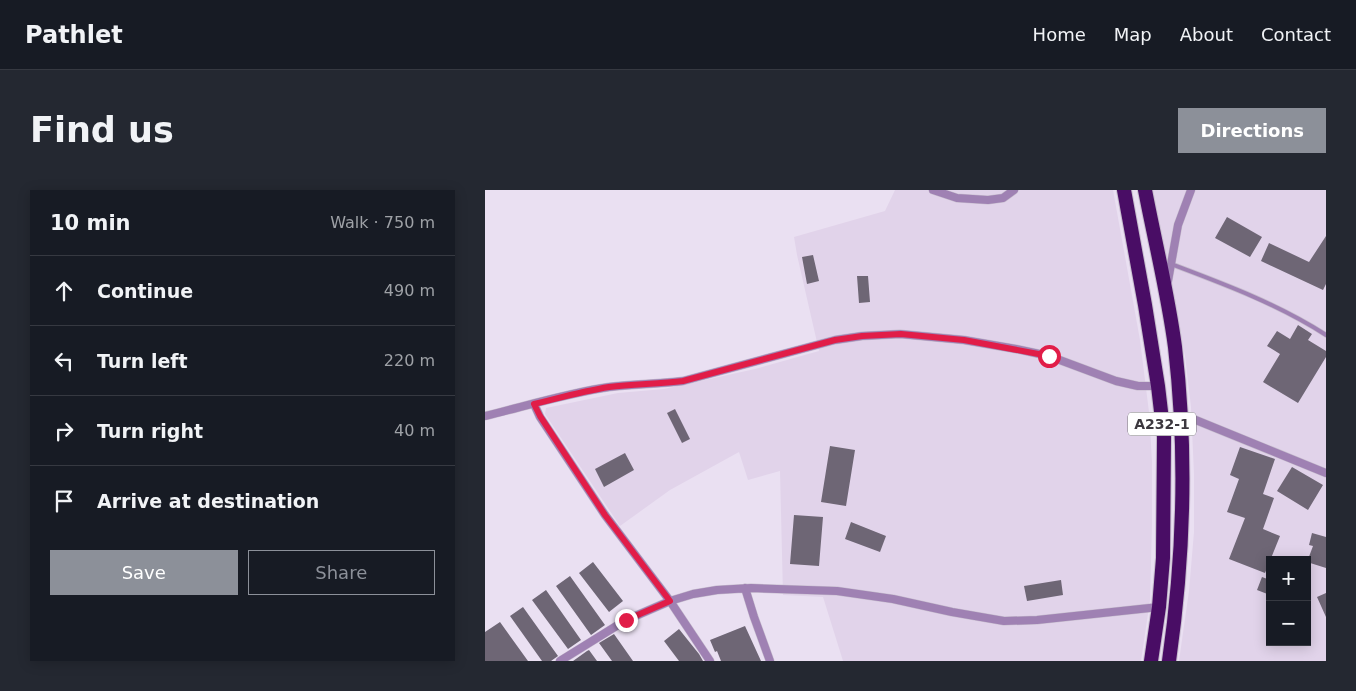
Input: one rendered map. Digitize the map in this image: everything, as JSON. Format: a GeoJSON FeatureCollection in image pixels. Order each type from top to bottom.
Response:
{"type":"FeatureCollection","features":[{"type":"Feature","properties":{"kind":"highway","name":"A232-1"},"geometry":{"type":"LineString","coordinates":[[1124,190],[1145,305],[1164,436],[1163,558],[1159,607],[1151,661]]}},
{"type":"Feature","properties":{"kind":"highway","name":"A232-1"},"geometry":{"type":"LineString","coordinates":[[1145,190],[1174,345],[1183,451],[1179,569],[1169,661]]}},
{"type":"Feature","properties":{"kind":"street"},"geometry":{"type":"LineString","coordinates":[[933,190],[957,198],[988,200],[1003,198],[1014,190]]}},
{"type":"Feature","properties":{"kind":"street"},"geometry":{"type":"LineString","coordinates":[[1165,293],[1178,224],[1191,190]]}},
{"type":"Feature","properties":{"kind":"street"},"geometry":{"type":"LineString","coordinates":[[485,416],[609,387],[683,381],[835,340],[862,336],[901,334],[964,340],[1016,349],[1049,356],[1116,381],[1138,386],[1158,386]]}},
{"type":"Feature","properties":{"kind":"street"},"geometry":{"type":"LineString","coordinates":[[534,404],[605,515],[670,601],[710,661]]}},
{"type":"Feature","properties":{"kind":"street"},"geometry":{"type":"LineString","coordinates":[[1181,414],[1326,473]]}},
{"type":"Feature","properties":{"kind":"street"},"geometry":{"type":"LineString","coordinates":[[745,588],[770,661]]}},
{"type":"Feature","properties":{"kind":"street"},"geometry":{"type":"LineString","coordinates":[[560,661],[626,620],[670,601],[693,594],[717,590],[745,588],[837,591],[893,599],[1004,621],[1037,620],[1159,607]]}},
{"type":"Feature","properties":{"kind":"lane"},"geometry":{"type":"LineString","coordinates":[[1171,264],[1238,290],[1312,326],[1326,335]]}},
{"type":"Feature","properties":{"kind":"shaded area"},"geometry":{"type":"Polygon","coordinates":[[[895,190],[1113,190],[1140,340],[1149,412],[1152,461],[1150,600],[1141,661],[843,661],[823,597],[783,595],[780,471],[748,480],[739,452],[670,490],[620,526],[545,414],[546,408],[618,393],[664,389],[755,369],[819,351],[794,237],[885,211],[895,190]]]}},
{"type":"Feature","properties":{"kind":"shaded area"},"geometry":{"type":"Polygon","coordinates":[[[1151,190],[1326,190],[1326,661],[1179,661],[1189,591],[1194,532],[1191,407],[1185,356],[1151,190]]]}},
{"type":"Feature","properties":{"kind":"building"},"geometry":{"type":"Polygon","coordinates":[[[1227,217],[1262,237],[1250,257],[1215,238],[1227,217]]]}},
{"type":"Feature","properties":{"kind":"building"},"geometry":{"type":"Polygon","coordinates":[[[1326,236],[1326,284],[1323,290],[1261,261],[1269,243],[1309,262],[1326,236]]]}},
{"type":"Feature","properties":{"kind":"building"},"geometry":{"type":"Polygon","coordinates":[[[813,255],[819,281],[807,284],[802,257],[813,255]]]}},
{"type":"Feature","properties":{"kind":"building"},"geometry":{"type":"Polygon","coordinates":[[[857,276],[868,276],[870,302],[859,303],[857,276]]]}},
{"type":"Feature","properties":{"kind":"building"},"geometry":{"type":"Polygon","coordinates":[[[1298,325],[1312,334],[1308,340],[1326,351],[1326,357],[1298,403],[1263,382],[1280,354],[1267,346],[1277,331],[1290,339],[1298,325]]]}},
{"type":"Feature","properties":{"kind":"building"},"geometry":{"type":"Polygon","coordinates":[[[675,409],[690,439],[682,443],[667,413],[675,409]]]}},
{"type":"Feature","properties":{"kind":"building"},"geometry":{"type":"Polygon","coordinates":[[[830,446],[855,450],[846,506],[821,502],[830,446]]]}},
{"type":"Feature","properties":{"kind":"building"},"geometry":{"type":"Polygon","coordinates":[[[1240,447],[1275,459],[1263,494],[1274,498],[1263,529],[1280,536],[1272,556],[1266,556],[1265,573],[1229,559],[1245,518],[1227,512],[1239,479],[1230,475],[1240,447]]]}},
{"type":"Feature","properties":{"kind":"building"},"geometry":{"type":"Polygon","coordinates":[[[625,453],[634,470],[604,487],[595,469],[625,453]]]}},
{"type":"Feature","properties":{"kind":"building"},"geometry":{"type":"Polygon","coordinates":[[[1292,467],[1323,485],[1308,510],[1277,491],[1292,467]]]}},
{"type":"Feature","properties":{"kind":"building"},"geometry":{"type":"Polygon","coordinates":[[[794,515],[823,517],[819,566],[790,564],[794,515]]]}},
{"type":"Feature","properties":{"kind":"building"},"geometry":{"type":"Polygon","coordinates":[[[851,522],[886,536],[880,552],[845,539],[851,522]]]}},
{"type":"Feature","properties":{"kind":"building"},"geometry":{"type":"Polygon","coordinates":[[[1312,533],[1326,537],[1326,568],[1311,563],[1311,556],[1309,556],[1313,546],[1309,545],[1312,533]]]}},
{"type":"Feature","properties":{"kind":"building"},"geometry":{"type":"Polygon","coordinates":[[[593,562],[623,601],[609,612],[579,573],[593,562]]]}},
{"type":"Feature","properties":{"kind":"building"},"geometry":{"type":"Polygon","coordinates":[[[570,576],[605,625],[591,635],[556,586],[570,576]]]}},
{"type":"Feature","properties":{"kind":"building"},"geometry":{"type":"Polygon","coordinates":[[[1262,577],[1266,578],[1266,593],[1257,590],[1262,577]]]}},
{"type":"Feature","properties":{"kind":"building"},"geometry":{"type":"Polygon","coordinates":[[[1061,580],[1063,595],[1027,601],[1024,586],[1061,580]]]}},
{"type":"Feature","properties":{"kind":"building"},"geometry":{"type":"Polygon","coordinates":[[[546,590],[581,640],[568,649],[532,600],[546,590]]]}},
{"type":"Feature","properties":{"kind":"building"},"geometry":{"type":"Polygon","coordinates":[[[1326,593],[1326,617],[1317,597],[1326,593]]]}},
{"type":"Feature","properties":{"kind":"building"},"geometry":{"type":"Polygon","coordinates":[[[523,607],[558,656],[551,661],[542,661],[510,616],[523,607]]]}},
{"type":"Feature","properties":{"kind":"building"},"geometry":{"type":"Polygon","coordinates":[[[500,622],[528,661],[485,661],[485,632],[500,622]]]}},
{"type":"Feature","properties":{"kind":"building"},"geometry":{"type":"Polygon","coordinates":[[[745,626],[761,661],[721,661],[710,640],[745,626]]]}},
{"type":"Feature","properties":{"kind":"building"},"geometry":{"type":"Polygon","coordinates":[[[679,629],[703,661],[679,661],[664,641],[679,629]]]}},
{"type":"Feature","properties":{"kind":"building"},"geometry":{"type":"Polygon","coordinates":[[[614,634],[633,661],[612,661],[599,643],[614,634]]]}},
{"type":"Feature","properties":{"kind":"building"},"geometry":{"type":"Polygon","coordinates":[[[589,650],[597,661],[573,661],[587,651],[589,650]]]}},
{"type":"Feature","properties":{"kind":"route"},"geometry":{"type":"LineString","coordinates":[[626,620],[670,601],[605,515],[534,404],[609,387],[683,381],[835,340],[862,336],[901,334],[964,340],[1049,356]]}}]}
